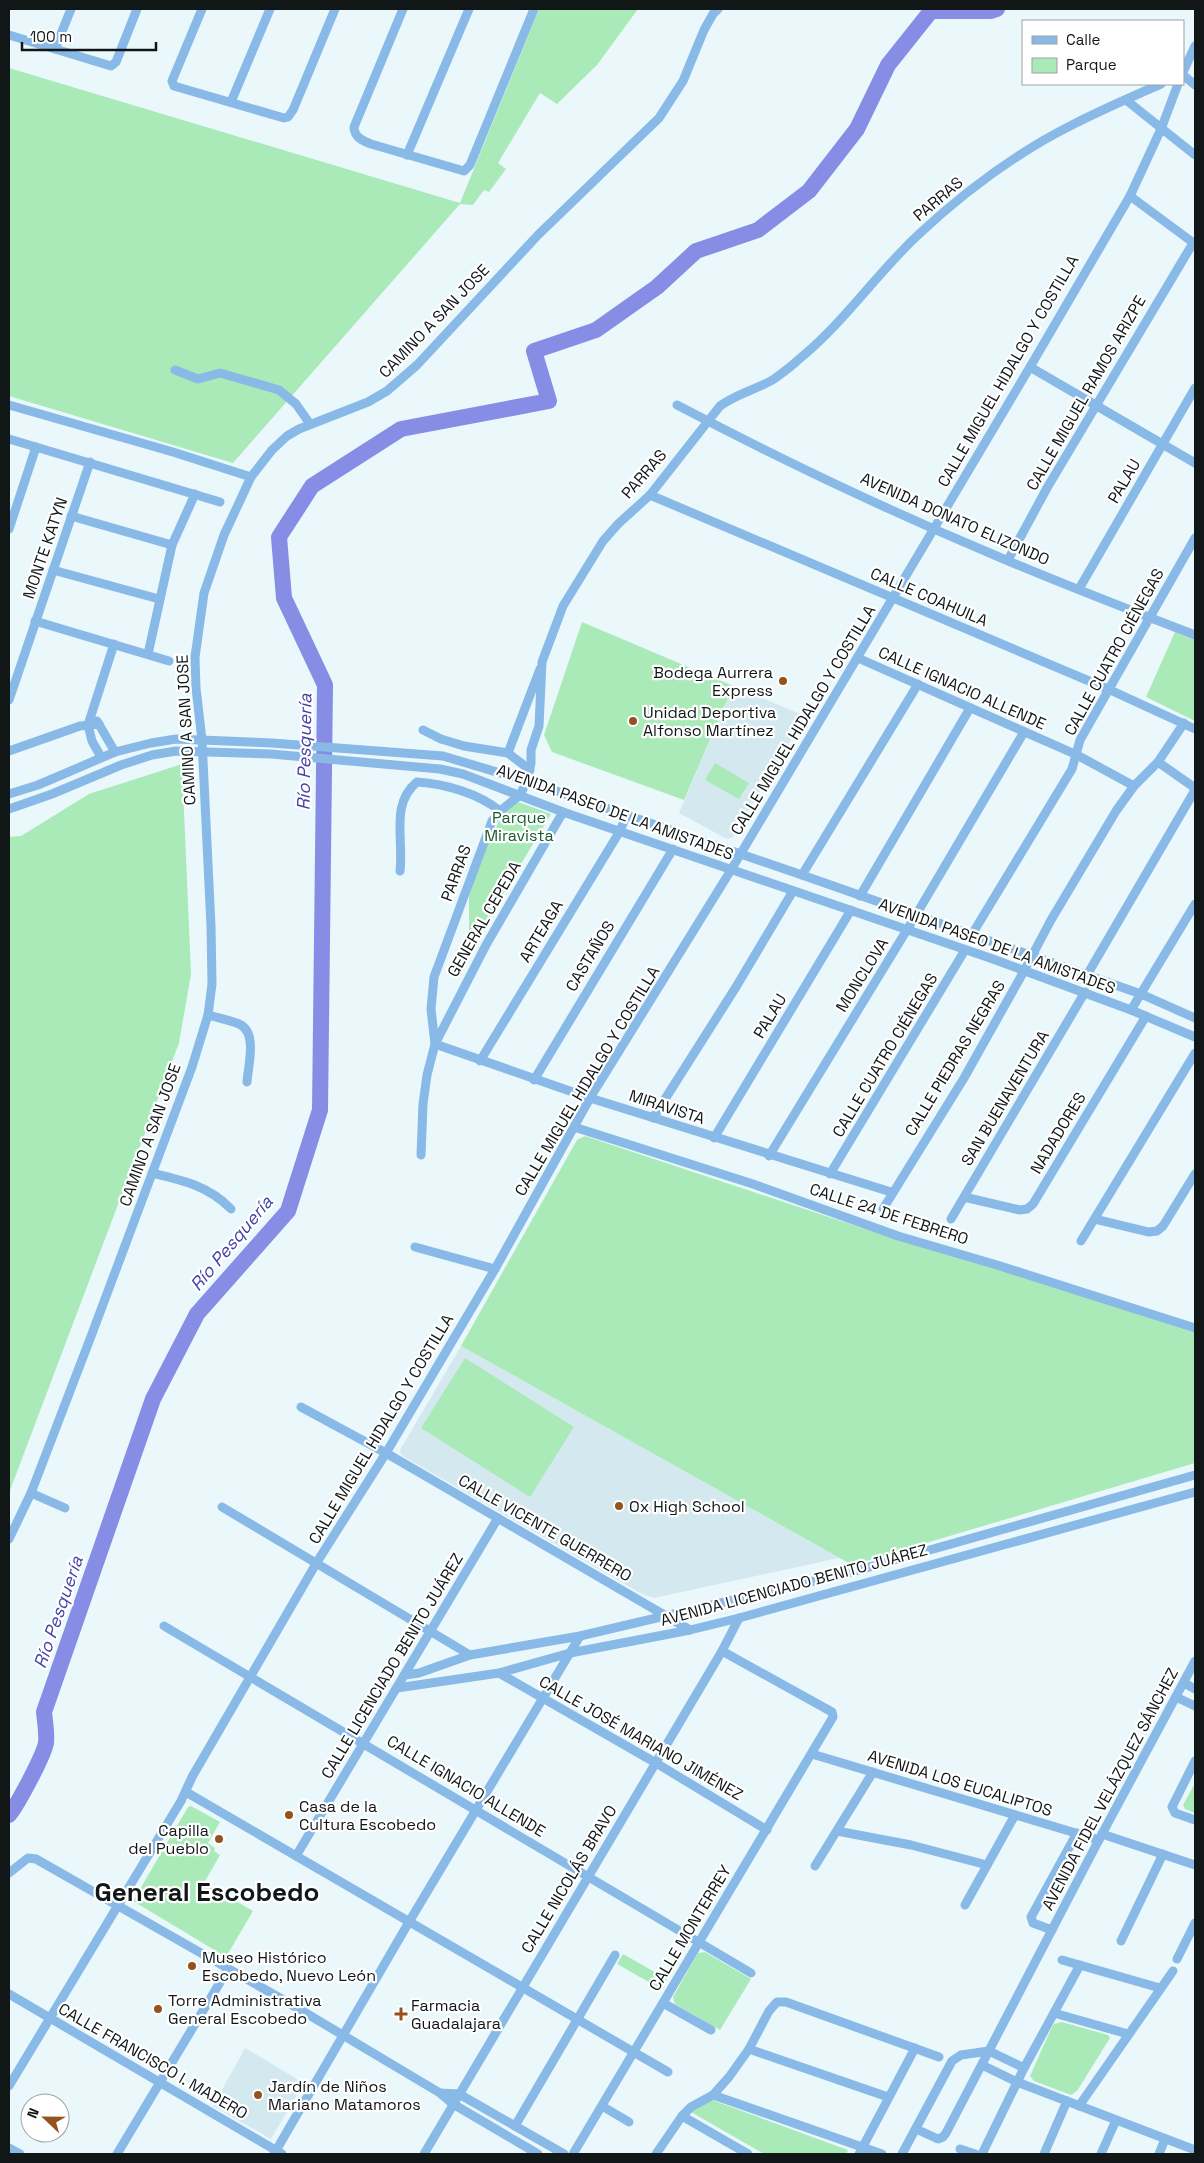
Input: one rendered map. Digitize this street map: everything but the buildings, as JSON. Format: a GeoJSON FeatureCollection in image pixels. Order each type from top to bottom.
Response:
{"type":"FeatureCollection","features":[{"type":"Feature","properties":{"kind":"street"},"geometry":{"type":"LineString","coordinates":[[55,49],[71,9]]}},
{"type":"Feature","properties":{"kind":"street"},"geometry":{"type":"LineString","coordinates":[[9,35],[111,66],[116,62],[137,9]]}},
{"type":"Feature","properties":{"kind":"street"},"geometry":{"type":"LineString","coordinates":[[202,9],[173,84],[176,87],[282,117],[288,117],[293,110],[336,9]]}},
{"type":"Feature","properties":{"kind":"street"},"geometry":{"type":"LineString","coordinates":[[231,102],[270,9]]}},
{"type":"Feature","properties":{"kind":"street"},"geometry":{"type":"LineString","coordinates":[[403,9],[354,127],[356,136],[371,144],[460,170],[467,169],[534,9]]}},
{"type":"Feature","properties":{"kind":"street"},"geometry":{"type":"LineString","coordinates":[[407,155],[469,9]]}},
{"type":"Feature","properties":{"kind":"street","name":"CAMINO A SAN JOSE"},"geometry":{"type":"LineString","coordinates":[[9,1539],[31,1492],[152,1174],[192,1067],[208,1016],[212,984],[212,955],[202,740],[196,688],[195,657],[204,593],[224,534],[251,477],[272,450],[287,436],[310,424],[368,402],[387,391],[417,365],[538,235],[659,118],[683,81],[704,30],[718,9]]}},
{"type":"Feature","properties":{"kind":"street"},"geometry":{"type":"LineString","coordinates":[[1184,72],[1195,46]]}},
{"type":"Feature","properties":{"kind":"street"},"geometry":{"type":"LineString","coordinates":[[1184,75],[1195,85]]}},
{"type":"Feature","properties":{"kind":"street","name":"PARRAS"},"geometry":{"type":"LineString","coordinates":[[421,1155],[423,1104],[427,1075],[435,1044],[431,1009],[434,977],[492,821],[500,811],[520,795],[527,781],[530,770],[530,750],[539,726],[542,662],[563,606],[590,560],[610,532],[650,495],[720,406],[734,395],[774,379],[798,361],[818,343],[918,235],[949,208],[992,174],[1042,140],[1072,124],[1159,85]]}},
{"type":"Feature","properties":{"kind":"street","name":"CALLE MIGUEL HIDALGO Y COSTILLA"},"geometry":{"type":"LineString","coordinates":[[9,2086],[186,1792],[192,1777],[317,1562],[386,1453],[496,1269],[590,1098],[731,870],[858,658],[1130,196],[1161,129],[1178,85]]}},
{"type":"Feature","properties":{"kind":"street"},"geometry":{"type":"LineString","coordinates":[[1126,100],[1195,154]]}},
{"type":"Feature","properties":{"kind":"street"},"geometry":{"type":"LineString","coordinates":[[1130,196],[1194,244]]}},
{"type":"Feature","properties":{"kind":"street","name":"CALLE MIGUEL RAMOS ARIZPE"},"geometry":{"type":"LineString","coordinates":[[1008,560],[1047,488],[1194,244]]}},
{"type":"Feature","properties":{"kind":"street"},"geometry":{"type":"LineString","coordinates":[[1030,367],[1195,463]]}},
{"type":"Feature","properties":{"kind":"street"},"geometry":{"type":"LineString","coordinates":[[175,370],[198,379],[220,374],[279,390],[296,404],[310,424]]}},
{"type":"Feature","properties":{"kind":"street","name":"PALAU"},"geometry":{"type":"LineString","coordinates":[[1079,589],[1195,388]]}},
{"type":"Feature","properties":{"kind":"street"},"geometry":{"type":"LineString","coordinates":[[9,404],[251,477]]}},
{"type":"Feature","properties":{"kind":"street","name":"AVENIDA DONATO ELIZONDO"},"geometry":{"type":"LineString","coordinates":[[677,405],[877,504],[1008,560],[1195,635]]}},
{"type":"Feature","properties":{"kind":"street"},"geometry":{"type":"LineString","coordinates":[[9,439],[220,502]]}},
{"type":"Feature","properties":{"kind":"street"},"geometry":{"type":"LineString","coordinates":[[9,529],[36,447]]}},
{"type":"Feature","properties":{"kind":"street","name":"MONTE KATYN"},"geometry":{"type":"LineString","coordinates":[[9,700],[90,462]]}},
{"type":"Feature","properties":{"kind":"street"},"geometry":{"type":"LineString","coordinates":[[148,654],[172,546],[195,494]]}},
{"type":"Feature","properties":{"kind":"street","name":"CALLE COAHUILA"},"geometry":{"type":"LineString","coordinates":[[650,495],[1108,689],[1195,729]]}},
{"type":"Feature","properties":{"kind":"street"},"geometry":{"type":"LineString","coordinates":[[71,516],[172,546]]}},
{"type":"Feature","properties":{"kind":"street","name":"CALLE CUATRO CIÉNEGAS"},"geometry":{"type":"LineString","coordinates":[[971,936],[1072,769],[1080,740],[1195,538]]}},
{"type":"Feature","properties":{"kind":"street"},"geometry":{"type":"LineString","coordinates":[[53,570],[159,599]]}},
{"type":"Feature","properties":{"kind":"street"},"geometry":{"type":"LineString","coordinates":[[35,621],[169,660]]}},
{"type":"Feature","properties":{"kind":"street"},"geometry":{"type":"LineString","coordinates":[[101,757],[92,741],[88,725],[114,644]]}},
{"type":"Feature","properties":{"kind":"street","name":"CALLE IGNACIO ALLENDE"},"geometry":{"type":"LineString","coordinates":[[858,658],[1077,755],[1134,786]]}},
{"type":"Feature","properties":{"kind":"street"},"geometry":{"type":"LineString","coordinates":[[508,753],[542,662]]}},
{"type":"Feature","properties":{"kind":"street"},"geometry":{"type":"LineString","coordinates":[[802,875],[918,684]]}},
{"type":"Feature","properties":{"kind":"street"},"geometry":{"type":"LineString","coordinates":[[860,896],[970,708]]}},
{"type":"Feature","properties":{"kind":"street"},"geometry":{"type":"LineString","coordinates":[[91,712],[115,752]]}},
{"type":"Feature","properties":{"kind":"street","name":"CALLE PIEDRAS NEGRAS"},"geometry":{"type":"LineString","coordinates":[[883,1209],[891,1192],[964,1078],[1077,875],[1116,811],[1134,786],[1158,762],[1184,723]]}},
{"type":"Feature","properties":{"kind":"street"},"geometry":{"type":"LineString","coordinates":[[9,751],[88,725],[99,724]]}},
{"type":"Feature","properties":{"kind":"street"},"geometry":{"type":"LineString","coordinates":[[423,730],[441,739],[464,746],[508,753],[530,770]]}},
{"type":"Feature","properties":{"kind":"street","name":"MONCLOVA"},"geometry":{"type":"LineString","coordinates":[[769,1156],[916,916],[1024,732]]}},
{"type":"Feature","properties":{"kind":"street","name":"AVENIDA PASEO DE LA AMISTADES"},"geometry":{"type":"LineString","coordinates":[[9,794],[38,785],[115,752],[151,743],[176,740],[272,743],[443,756],[494,770],[802,875],[971,936],[1141,994],[1195,1018]]}},
{"type":"Feature","properties":{"kind":"street","name":"AVENIDA PASEO DE LA AMISTADES"},"geometry":{"type":"LineString","coordinates":[[9,809],[52,794],[104,771],[152,755],[176,751],[272,754],[414,765],[463,774],[563,812],[1085,992],[1195,1037]]}},
{"type":"Feature","properties":{"kind":"street"},"geometry":{"type":"LineString","coordinates":[[1087,975],[1195,789],[1158,762]]}},
{"type":"Feature","properties":{"kind":"street"},"geometry":{"type":"LineString","coordinates":[[400,871],[402,853],[401,808],[407,790],[417,782],[438,784],[490,803],[500,811]]}},
{"type":"Feature","properties":{"kind":"street","name":"GENERAL CEPEDA"},"geometry":{"type":"LineString","coordinates":[[435,1044],[486,945],[563,812]]}},
{"type":"Feature","properties":{"kind":"street","name":"ARTEAGA"},"geometry":{"type":"LineString","coordinates":[[480,1061],[620,831],[626,816]]}},
{"type":"Feature","properties":{"kind":"street","name":"CASTAÑOS"},"geometry":{"type":"LineString","coordinates":[[534,1080],[673,849]]}},
{"type":"Feature","properties":{"kind":"street"},"geometry":{"type":"LineString","coordinates":[[653,1118],[736,987],[793,891]]}},
{"type":"Feature","properties":{"kind":"street"},"geometry":{"type":"LineString","coordinates":[[1131,1010],[1195,904]]}},
{"type":"Feature","properties":{"kind":"street","name":"PALAU"},"geometry":{"type":"LineString","coordinates":[[714,1138],[851,910]]}},
{"type":"Feature","properties":{"kind":"street","name":"CALLE CUATRO CIÉNEGAS"},"geometry":{"type":"LineString","coordinates":[[830,1174],[965,950]]}},
{"type":"Feature","properties":{"kind":"street","name":"SAN BUENAVENTURA"},"geometry":{"type":"LineString","coordinates":[[951,1219],[1085,992]]}},
{"type":"Feature","properties":{"kind":"street"},"geometry":{"type":"LineString","coordinates":[[208,1016],[239,1024],[248,1031],[250,1039],[247,1082]]}},
{"type":"Feature","properties":{"kind":"street","name":"NADADORES"},"geometry":{"type":"LineString","coordinates":[[964,1197],[1020,1210],[1027,1209],[1033,1204],[1146,1016]]}},
{"type":"Feature","properties":{"kind":"street","name":"MIRAVISTA"},"geometry":{"type":"LineString","coordinates":[[435,1044],[534,1080],[769,1156],[891,1192]]}},
{"type":"Feature","properties":{"kind":"street"},"geometry":{"type":"LineString","coordinates":[[1081,1242],[1195,1053]]}},
{"type":"Feature","properties":{"kind":"street","name":"CALLE 24 DE FEBRERO"},"geometry":{"type":"LineString","coordinates":[[574,1127],[753,1184],[898,1236],[998,1265],[1195,1328]]}},
{"type":"Feature","properties":{"kind":"street"},"geometry":{"type":"LineString","coordinates":[[152,1174],[195,1184],[223,1201],[231,1209]]}},
{"type":"Feature","properties":{"kind":"street"},"geometry":{"type":"LineString","coordinates":[[1095,1219],[1149,1232],[1157,1231],[1163,1226],[1195,1174]]}},
{"type":"Feature","properties":{"kind":"street"},"geometry":{"type":"LineString","coordinates":[[415,1247],[496,1269]]}},
{"type":"Feature","properties":{"kind":"street","name":"CALLE VICENTE GUERRERO"},"geometry":{"type":"LineString","coordinates":[[301,1407],[386,1453],[690,1630]]}},
{"type":"Feature","properties":{"kind":"street","name":"AVENIDA LICENCIADO BENITO JUÁREZ"},"geometry":{"type":"LineString","coordinates":[[404,1675],[419,1673],[470,1655],[580,1636],[852,1572],[1195,1475]]}},
{"type":"Feature","properties":{"kind":"street"},"geometry":{"type":"LineString","coordinates":[[1173,1482],[1179,1496]]}},
{"type":"Feature","properties":{"kind":"street"},"geometry":{"type":"LineString","coordinates":[[31,1492],[65,1508]]}},
{"type":"Feature","properties":{"kind":"street","name":"AVENIDA LICENCIADO BENITO JUÁREZ"},"geometry":{"type":"LineString","coordinates":[[397,1688],[500,1673],[570,1653],[690,1630],[739,1618],[1195,1492]]}},
{"type":"Feature","properties":{"kind":"street"},"geometry":{"type":"LineString","coordinates":[[222,1507],[470,1655]]}},
{"type":"Feature","properties":{"kind":"street","name":"CALLE LICENCIADO BENITO JUÁREZ"},"geometry":{"type":"LineString","coordinates":[[296,1856],[498,1518]]}},
{"type":"Feature","properties":{"kind":"street","name":"CALLE NICOLÁS BRAVO"},"geometry":{"type":"LineString","coordinates":[[424,2154],[722,1651],[739,1618]]}},
{"type":"Feature","properties":{"kind":"street","name":"CALLE IGNACIO ALLENDE"},"geometry":{"type":"LineString","coordinates":[[164,1626],[477,1809],[699,1942],[704,1947],[751,1973]]}},
{"type":"Feature","properties":{"kind":"street"},"geometry":{"type":"LineString","coordinates":[[278,2153],[343,2035],[409,1922],[580,1636]]}},
{"type":"Feature","properties":{"kind":"street","name":"CALLE MONTERREY"},"geometry":{"type":"LineString","coordinates":[[573,2154],[833,1717],[832,1712],[722,1651]]}},
{"type":"Feature","properties":{"kind":"street","name":"AVENIDA FIDEL VELÁZQUEZ SÁNCHEZ"},"geometry":{"type":"LineString","coordinates":[[916,2129],[938,2139],[943,2137],[1100,1837],[1195,1662]]}},
{"type":"Feature","properties":{"kind":"street","name":"CALLE JOSÉ MARIANO JIMÉNEZ"},"geometry":{"type":"LineString","coordinates":[[500,1673],[767,1830]]}},
{"type":"Feature","properties":{"kind":"street"},"geometry":{"type":"LineString","coordinates":[[1184,1683],[1195,1689]]}},
{"type":"Feature","properties":{"kind":"street"},"geometry":{"type":"LineString","coordinates":[[1176,1697],[1195,1706]]}},
{"type":"Feature","properties":{"kind":"street","name":"AVENIDA LOS EUCALIPTOS"},"geometry":{"type":"LineString","coordinates":[[812,1754],[1077,1833],[1100,1837],[1163,1854],[1195,1865]]}},
{"type":"Feature","properties":{"kind":"street"},"geometry":{"type":"LineString","coordinates":[[1195,1761],[1173,1803],[1172,1809],[1175,1813],[1195,1820]]}},
{"type":"Feature","properties":{"kind":"street"},"geometry":{"type":"LineString","coordinates":[[816,1866],[873,1772]]}},
{"type":"Feature","properties":{"kind":"street"},"geometry":{"type":"LineString","coordinates":[[186,1792],[668,2072]]}},
{"type":"Feature","properties":{"kind":"street"},"geometry":{"type":"LineString","coordinates":[[965,1905],[1015,1815]]}},
{"type":"Feature","properties":{"kind":"street"},"geometry":{"type":"LineString","coordinates":[[837,1831],[911,1844],[987,1865]]}},
{"type":"Feature","properties":{"kind":"street","name":"AVENIDA FIDEL VELÁZQUEZ SÁNCHEZ"},"geometry":{"type":"LineString","coordinates":[[1052,1930],[1033,1923],[1031,1917],[1077,1833]]}},
{"type":"Feature","properties":{"kind":"street"},"geometry":{"type":"LineString","coordinates":[[1121,1941],[1163,1854]]}},
{"type":"Feature","properties":{"kind":"street"},"geometry":{"type":"LineString","coordinates":[[9,1873],[31,1858],[118,1905],[343,2035],[440,2093],[453,2104],[538,2154]]}},
{"type":"Feature","properties":{"kind":"street"},"geometry":{"type":"LineString","coordinates":[[1177,1959],[1195,1923]]}},
{"type":"Feature","properties":{"kind":"street"},"geometry":{"type":"LineString","coordinates":[[515,2126],[615,1954]]}},
{"type":"Feature","properties":{"kind":"street"},"geometry":{"type":"LineString","coordinates":[[1062,1960],[1160,1988]]}},
{"type":"Feature","properties":{"kind":"street"},"geometry":{"type":"LineString","coordinates":[[982,2154],[1024,2068],[1080,1965]]}},
{"type":"Feature","properties":{"kind":"street"},"geometry":{"type":"LineString","coordinates":[[117,2154],[228,1969]]}},
{"type":"Feature","properties":{"kind":"street"},"geometry":{"type":"LineString","coordinates":[[1079,2106],[1173,1971]]}},
{"type":"Feature","properties":{"kind":"street","name":"CALLE FRANCISCO I. MADERO"},"geometry":{"type":"LineString","coordinates":[[9,1994],[278,2153]]}},
{"type":"Feature","properties":{"kind":"street"},"geometry":{"type":"LineString","coordinates":[[656,2154],[690,2107],[713,2095],[729,2078],[749,2049],[769,2011],[777,2002],[786,2002],[939,2056]]}},
{"type":"Feature","properties":{"kind":"street"},"geometry":{"type":"LineString","coordinates":[[663,2003],[711,2030]]}},
{"type":"Feature","properties":{"kind":"street"},"geometry":{"type":"LineString","coordinates":[[1054,2013],[1128,2034]]}},
{"type":"Feature","properties":{"kind":"street"},"geometry":{"type":"LineString","coordinates":[[861,2150],[914,2048]]}},
{"type":"Feature","properties":{"kind":"street"},"geometry":{"type":"LineString","coordinates":[[749,2049],[888,2097]]}},
{"type":"Feature","properties":{"kind":"street"},"geometry":{"type":"LineString","coordinates":[[902,2154],[952,2061],[961,2055],[989,2051],[1024,2068]]}},
{"type":"Feature","properties":{"kind":"street"},"geometry":{"type":"LineString","coordinates":[[982,2065],[1017,2082],[1195,2150]]}},
{"type":"Feature","properties":{"kind":"street"},"geometry":{"type":"LineString","coordinates":[[440,2093],[459,2094],[564,2154]]}},
{"type":"Feature","properties":{"kind":"street"},"geometry":{"type":"LineString","coordinates":[[713,2095],[861,2150],[882,2154]]}},
{"type":"Feature","properties":{"kind":"street"},"geometry":{"type":"LineString","coordinates":[[1044,2154],[1067,2101]]}},
{"type":"Feature","properties":{"kind":"street"},"geometry":{"type":"LineString","coordinates":[[602,2106],[629,2122]]}},
{"type":"Feature","properties":{"kind":"street"},"geometry":{"type":"LineString","coordinates":[[682,2116],[748,2154]]}},
{"type":"Feature","properties":{"kind":"street"},"geometry":{"type":"LineString","coordinates":[[1101,2154],[1116,2120]]}},
{"type":"Feature","properties":{"kind":"street"},"geometry":{"type":"LineString","coordinates":[[1159,2154],[1165,2138]]}},
{"type":"Feature","properties":{"kind":"street"},"geometry":{"type":"LineString","coordinates":[[9,2148],[20,2154]]}},
{"type":"Feature","properties":{"kind":"street"},"geometry":{"type":"LineString","coordinates":[[960,2149],[975,2154]]}},
{"type":"Feature","properties":{"kind":"shaded area"},"geometry":{"type":"Polygon","coordinates":[[[733,686],[805,716],[733,837],[727,839],[679,813],[733,686]]]}},
{"type":"Feature","properties":{"kind":"shaded area","name":"Ox High School"},"geometry":{"type":"Polygon","coordinates":[[[461,1346],[839,1558],[654,1598],[642,1594],[401,1455],[400,1450],[461,1346]]]}},
{"type":"Feature","properties":{"kind":"shaded area","name":"Jardín de Niños Mariano Matamoros"},"geometry":{"type":"Polygon","coordinates":[[[245,2048],[304,2083],[271,2139],[213,2106],[245,2048]]]}},
{"type":"Feature","properties":{"kind":"green space"},"geometry":{"type":"Polygon","coordinates":[[[539,9],[638,9],[597,65],[557,104],[540,93],[498,163],[506,169],[489,192],[484,190],[473,205],[460,204],[233,463],[9,396],[9,68],[460,203],[539,9]]]}},
{"type":"Feature","properties":{"kind":"green space","name":"Unidad Deportiva Alfonso Martínez"},"geometry":{"type":"Polygon","coordinates":[[[582,622],[733,686],[684,800],[552,752],[544,735],[582,622]]]}},
{"type":"Feature","properties":{"kind":"green space"},"geometry":{"type":"Polygon","coordinates":[[[1175,632],[1195,640],[1195,721],[1146,697],[1175,632]]]}},
{"type":"Feature","properties":{"kind":"green space"},"geometry":{"type":"Polygon","coordinates":[[[715,763],[749,783],[739,799],[705,780],[715,763]]]}},
{"type":"Feature","properties":{"kind":"green space"},"geometry":{"type":"Polygon","coordinates":[[[182,764],[191,974],[179,1043],[9,1493],[9,837],[21,836],[89,794],[182,764]]]}},
{"type":"Feature","properties":{"kind":"green space","name":"Parque Miravista"},"geometry":{"type":"Polygon","coordinates":[[[510,799],[551,814],[477,937],[469,933],[469,896],[483,853],[510,799]]]}},
{"type":"Feature","properties":{"kind":"green space"},"geometry":{"type":"Polygon","coordinates":[[[585,1136],[889,1237],[997,1267],[1195,1333],[1195,1463],[852,1565],[461,1346],[577,1140],[585,1136]]]}},
{"type":"Feature","properties":{"kind":"green space"},"geometry":{"type":"Polygon","coordinates":[[[465,1358],[574,1427],[530,1497],[421,1428],[465,1358]]]}},
{"type":"Feature","properties":{"kind":"green space"},"geometry":{"type":"Polygon","coordinates":[[[1195,1783],[1195,1813],[1185,1809],[1183,1805],[1195,1783]]]}},
{"type":"Feature","properties":{"kind":"green space"},"geometry":{"type":"Polygon","coordinates":[[[191,1806],[220,1822],[208,1843],[220,1855],[204,1883],[253,1911],[226,1957],[133,1901],[188,1807],[191,1806]]]}},
{"type":"Feature","properties":{"kind":"green space"},"geometry":{"type":"Polygon","coordinates":[[[705,1952],[751,1979],[720,2030],[675,2004],[673,1997],[698,1953],[705,1952]]]}},
{"type":"Feature","properties":{"kind":"green space"},"geometry":{"type":"Polygon","coordinates":[[[623,1954],[667,1979],[661,1989],[617,1964],[623,1954]]]}},
{"type":"Feature","properties":{"kind":"green space"},"geometry":{"type":"Polygon","coordinates":[[[1062,2022],[1108,2035],[1110,2038],[1077,2091],[1071,2095],[1034,2081],[1030,2076],[1051,2029],[1054,2024],[1062,2022]]]}},
{"type":"Feature","properties":{"kind":"green space"},"geometry":{"type":"Polygon","coordinates":[[[712,2100],[848,2150],[846,2154],[764,2154],[691,2112],[712,2100]]]}},
{"type":"Feature","properties":{"kind":"waterway","name":"Río Pesquería"},"geometry":{"type":"LineString","coordinates":[[9,1815],[30,1780],[44,1750],[46,1743],[44,1712],[153,1399],[197,1314],[288,1211],[320,1110],[325,685],[284,598],[279,537],[312,486],[401,429],[549,401],[534,351],[596,330],[657,287],[696,251],[758,230],[809,191],[857,129],[888,65],[931,11],[991,11],[997,9]]}},
{"type":"Feature","properties":{"kind":"place","name":"Bodega Aurrera Express"},"geometry":{"type":"Point","coordinates":[783,681]}},
{"type":"Feature","properties":{"kind":"place","name":"Unidad Deportiva Alfonso Martínez"},"geometry":{"type":"Point","coordinates":[633,721]}},
{"type":"Feature","properties":{"kind":"place","name":"Ox High School"},"geometry":{"type":"Point","coordinates":[619,1506]}},
{"type":"Feature","properties":{"kind":"place","name":"Casa de la Cultura Escobedo"},"geometry":{"type":"Point","coordinates":[289,1815]}},
{"type":"Feature","properties":{"kind":"place","name":"Capilla del Pueblo"},"geometry":{"type":"Point","coordinates":[219,1839]}},
{"type":"Feature","properties":{"kind":"place","name":"Museo Histórico Escobedo, Nuevo León"},"geometry":{"type":"Point","coordinates":[192,1966]}},
{"type":"Feature","properties":{"kind":"place","name":"Torre Administrativa General Escobedo"},"geometry":{"type":"Point","coordinates":[158,2009]}},
{"type":"Feature","properties":{"kind":"place","name":"Farmacia Guadalajara"},"geometry":{"type":"Point","coordinates":[401,2014]}},
{"type":"Feature","properties":{"kind":"place","name":"Jardín de Niños Mariano Matamoros"},"geometry":{"type":"Point","coordinates":[258,2095]}},
{"type":"Feature","properties":{"kind":"district","name":"General Escobedo"},"geometry":{"type":"Point","coordinates":[207,1892]}}]}
